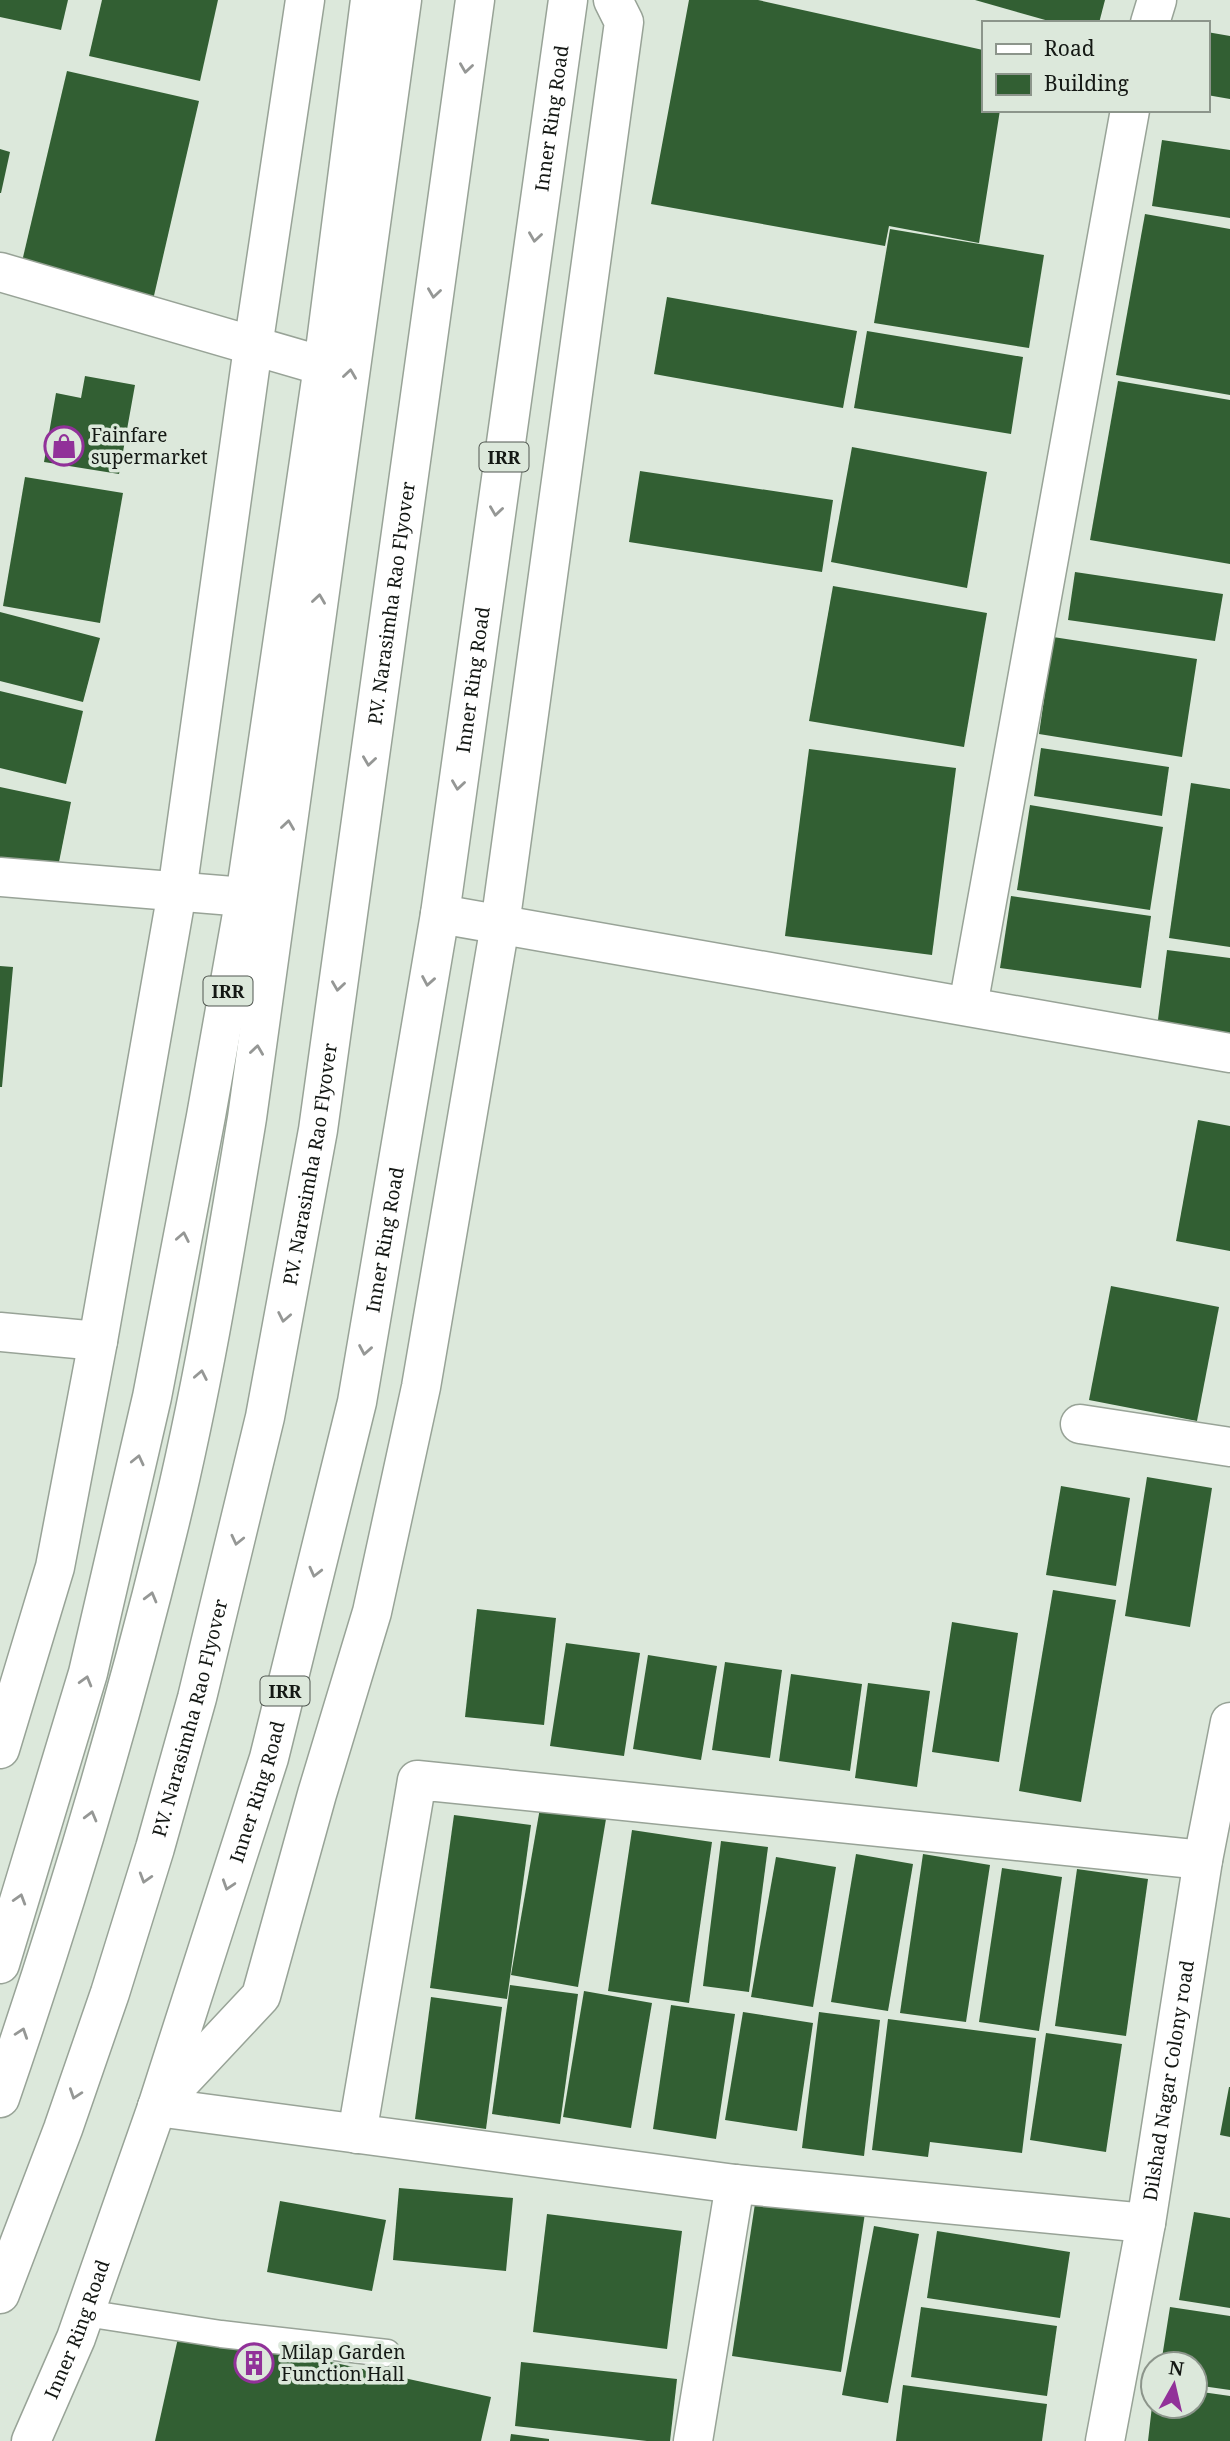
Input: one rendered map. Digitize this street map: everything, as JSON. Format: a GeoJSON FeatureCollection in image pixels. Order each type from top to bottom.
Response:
{"type":"FeatureCollection","features":[{"type":"Feature","properties":{"kind":"main road"},"geometry":{"type":"LineString","coordinates":[[0,1749],[55,1567],[98,1341],[177,892],[253,347],[306,0]]}},
{"type":"Feature","properties":{"kind":"main road","name":"IRR"},"geometry":{"type":"LineString","coordinates":[[0,1964],[88,1673],[152,1397],[245,897],[323,366],[370,0]]}},
{"type":"Feature","properties":{"kind":"main road"},"geometry":{"type":"LineString","coordinates":[[0,2098],[88,1828],[129,1681],[167,1532],[221,1275],[247,1118],[402,0]]}},
{"type":"Feature","properties":{"kind":"main road","name":"P.V. Narasimha Rao Flyover"},"geometry":{"type":"LineString","coordinates":[[0,2294],[63,2129],[155,1847],[197,1698],[265,1417],[318,1130],[475,0]]}},
{"type":"Feature","properties":{"kind":"main road","name":"Inner Ring Road"},"geometry":{"type":"LineString","coordinates":[[31,2441],[85,2313],[157,2107],[269,1758],[357,1402],[440,914],[568,0]]}},
{"type":"Feature","properties":{"kind":"main road"},"geometry":{"type":"LineString","coordinates":[[157,2107],[261,1996],[375,1599],[421,1387],[500,925],[624,22],[613,0]]}},
{"type":"Feature","properties":{"kind":"main road"},"geometry":{"type":"LineString","coordinates":[[1151,21],[1157,0]]}},
{"type":"Feature","properties":{"kind":"main road"},"geometry":{"type":"LineString","coordinates":[[968,1006],[1130,112]]}},
{"type":"Feature","properties":{"kind":"main road"},"geometry":{"type":"LineString","coordinates":[[0,272],[323,366]]}},
{"type":"Feature","properties":{"kind":"main road"},"geometry":{"type":"LineString","coordinates":[[0,877],[245,897]]}},
{"type":"Feature","properties":{"kind":"main road"},"geometry":{"type":"LineString","coordinates":[[440,914],[1230,1053]]}},
{"type":"Feature","properties":{"kind":"main road"},"geometry":{"type":"LineString","coordinates":[[0,1332],[98,1341]]}},
{"type":"Feature","properties":{"kind":"main road"},"geometry":{"type":"LineString","coordinates":[[1080,1424],[1230,1447]]}},
{"type":"Feature","properties":{"kind":"main road","name":"Dilshad Nagar Colony road"},"geometry":{"type":"LineString","coordinates":[[1105,2441],[1146,2223],[1203,1860],[1230,1722]]}},
{"type":"Feature","properties":{"kind":"main road"},"geometry":{"type":"LineString","coordinates":[[357,2134],[417,1780],[1203,1860]]}},
{"type":"Feature","properties":{"kind":"main road"},"geometry":{"type":"LineString","coordinates":[[157,2107],[735,2184],[1146,2223]]}},
{"type":"Feature","properties":{"kind":"main road"},"geometry":{"type":"LineString","coordinates":[[693,2441],[735,2184]]}},
{"type":"Feature","properties":{"kind":"lane"},"geometry":{"type":"LineString","coordinates":[[85,2313],[221,2334],[387,2353]]}},
{"type":"Feature","properties":{"kind":"building"},"geometry":{"type":"Polygon","coordinates":[[[0,0],[68,0],[61,30],[0,17],[0,0]]]}},
{"type":"Feature","properties":{"kind":"building"},"geometry":{"type":"Polygon","coordinates":[[[102,0],[218,0],[200,81],[89,56],[102,0]]]}},
{"type":"Feature","properties":{"kind":"building"},"geometry":{"type":"Polygon","coordinates":[[[689,0],[758,0],[982,50],[982,112],[1000,112],[979,243],[889,226],[885,246],[651,204],[689,0]]]}},
{"type":"Feature","properties":{"kind":"building"},"geometry":{"type":"Polygon","coordinates":[[[975,0],[1105,0],[1100,21],[1049,21],[975,0]]]}},
{"type":"Feature","properties":{"kind":"building"},"geometry":{"type":"Polygon","coordinates":[[[1209,32],[1230,36],[1230,99],[1209,95],[1209,32]]]}},
{"type":"Feature","properties":{"kind":"building"},"geometry":{"type":"Polygon","coordinates":[[[67,71],[199,101],[153,300],[20,270],[67,71]]]}},
{"type":"Feature","properties":{"kind":"building"},"geometry":{"type":"Polygon","coordinates":[[[1162,140],[1230,150],[1230,218],[1152,206],[1162,140]]]}},
{"type":"Feature","properties":{"kind":"building"},"geometry":{"type":"Polygon","coordinates":[[[0,149],[10,152],[1,193],[0,193],[0,149]]]}},
{"type":"Feature","properties":{"kind":"building"},"geometry":{"type":"Polygon","coordinates":[[[1145,214],[1230,229],[1230,395],[1116,375],[1145,214]]]}},
{"type":"Feature","properties":{"kind":"building"},"geometry":{"type":"Polygon","coordinates":[[[890,229],[1044,255],[1029,348],[874,323],[890,229]]]}},
{"type":"Feature","properties":{"kind":"building"},"geometry":{"type":"Polygon","coordinates":[[[667,297],[857,331],[843,408],[654,374],[667,297]]]}},
{"type":"Feature","properties":{"kind":"building"},"geometry":{"type":"Polygon","coordinates":[[[867,331],[1023,357],[1011,434],[854,408],[867,331]]]}},
{"type":"Feature","properties":{"kind":"building"},"geometry":{"type":"Polygon","coordinates":[[[85,376],[135,385],[119,474],[44,462],[56,393],[81,398],[85,376]]]}},
{"type":"Feature","properties":{"kind":"building"},"geometry":{"type":"Polygon","coordinates":[[[1118,381],[1230,400],[1230,564],[1090,540],[1118,381]]]}},
{"type":"Feature","properties":{"kind":"building"},"geometry":{"type":"Polygon","coordinates":[[[852,447],[987,472],[967,588],[831,562],[852,447]]]}},
{"type":"Feature","properties":{"kind":"building"},"geometry":{"type":"Polygon","coordinates":[[[640,471],[833,500],[822,572],[629,542],[640,471]]]}},
{"type":"Feature","properties":{"kind":"building"},"geometry":{"type":"Polygon","coordinates":[[[25,477],[123,493],[100,623],[3,606],[25,477]]]}},
{"type":"Feature","properties":{"kind":"building"},"geometry":{"type":"Polygon","coordinates":[[[1075,572],[1223,594],[1215,641],[1068,620],[1075,572]]]}},
{"type":"Feature","properties":{"kind":"building"},"geometry":{"type":"Polygon","coordinates":[[[833,586],[987,613],[964,747],[809,721],[833,586]]]}},
{"type":"Feature","properties":{"kind":"building"},"geometry":{"type":"Polygon","coordinates":[[[0,612],[100,638],[83,702],[0,681],[0,612]]]}},
{"type":"Feature","properties":{"kind":"building"},"geometry":{"type":"Polygon","coordinates":[[[1053,637],[1197,659],[1182,757],[1039,734],[1053,637]]]}},
{"type":"Feature","properties":{"kind":"building"},"geometry":{"type":"Polygon","coordinates":[[[0,691],[83,711],[66,784],[0,768],[0,691]]]}},
{"type":"Feature","properties":{"kind":"building"},"geometry":{"type":"Polygon","coordinates":[[[1041,748],[1169,767],[1162,816],[1034,796],[1041,748]]]}},
{"type":"Feature","properties":{"kind":"building"},"geometry":{"type":"Polygon","coordinates":[[[809,749],[956,768],[932,955],[785,936],[809,749]]]}},
{"type":"Feature","properties":{"kind":"building"},"geometry":{"type":"Polygon","coordinates":[[[1191,783],[1230,789],[1230,947],[1169,938],[1191,783]]]}},
{"type":"Feature","properties":{"kind":"building"},"geometry":{"type":"Polygon","coordinates":[[[0,787],[71,802],[57,872],[0,860],[0,787]]]}},
{"type":"Feature","properties":{"kind":"building"},"geometry":{"type":"Polygon","coordinates":[[[1030,805],[1163,827],[1150,910],[1017,890],[1030,805]]]}},
{"type":"Feature","properties":{"kind":"building"},"geometry":{"type":"Polygon","coordinates":[[[1011,896],[1151,916],[1141,988],[1000,968],[1011,896]]]}},
{"type":"Feature","properties":{"kind":"building"},"geometry":{"type":"Polygon","coordinates":[[[1167,950],[1230,958],[1230,1037],[1157,1027],[1167,950]]]}},
{"type":"Feature","properties":{"kind":"building"},"geometry":{"type":"Polygon","coordinates":[[[0,966],[13,967],[2,1087],[0,1087],[0,966]]]}},
{"type":"Feature","properties":{"kind":"building"},"geometry":{"type":"Polygon","coordinates":[[[1198,1120],[1230,1126],[1230,1251],[1176,1241],[1198,1120]]]}},
{"type":"Feature","properties":{"kind":"building"},"geometry":{"type":"Polygon","coordinates":[[[1111,1286],[1219,1307],[1197,1421],[1089,1400],[1111,1286]]]}},
{"type":"Feature","properties":{"kind":"building"},"geometry":{"type":"Polygon","coordinates":[[[1147,1477],[1212,1488],[1190,1627],[1125,1616],[1147,1477]]]}},
{"type":"Feature","properties":{"kind":"building"},"geometry":{"type":"Polygon","coordinates":[[[1061,1486],[1130,1498],[1116,1586],[1046,1575],[1061,1486]]]}},
{"type":"Feature","properties":{"kind":"building"},"geometry":{"type":"Polygon","coordinates":[[[1053,1590],[1116,1600],[1081,1802],[1019,1791],[1053,1590]]]}},
{"type":"Feature","properties":{"kind":"building"},"geometry":{"type":"Polygon","coordinates":[[[477,1609],[556,1618],[544,1725],[465,1717],[477,1609]]]}},
{"type":"Feature","properties":{"kind":"building"},"geometry":{"type":"Polygon","coordinates":[[[952,1622],[1018,1633],[999,1762],[932,1752],[952,1622]]]}},
{"type":"Feature","properties":{"kind":"building"},"geometry":{"type":"Polygon","coordinates":[[[566,1643],[640,1653],[624,1756],[550,1746],[566,1643]]]}},
{"type":"Feature","properties":{"kind":"building"},"geometry":{"type":"Polygon","coordinates":[[[648,1655],[717,1666],[701,1760],[633,1749],[648,1655]]]}},
{"type":"Feature","properties":{"kind":"building"},"geometry":{"type":"Polygon","coordinates":[[[725,1662],[782,1670],[770,1758],[712,1750],[725,1662]]]}},
{"type":"Feature","properties":{"kind":"building"},"geometry":{"type":"Polygon","coordinates":[[[791,1674],[862,1684],[850,1771],[779,1761],[791,1674]]]}},
{"type":"Feature","properties":{"kind":"building"},"geometry":{"type":"Polygon","coordinates":[[[868,1683],[930,1691],[917,1787],[855,1778],[868,1683]]]}},
{"type":"Feature","properties":{"kind":"building"},"geometry":{"type":"Polygon","coordinates":[[[540,1808],[606,1819],[578,1987],[511,1975],[540,1808]]]}},
{"type":"Feature","properties":{"kind":"building"},"geometry":{"type":"Polygon","coordinates":[[[454,1815],[531,1825],[507,1999],[430,1988],[454,1815]]]}},
{"type":"Feature","properties":{"kind":"building"},"geometry":{"type":"Polygon","coordinates":[[[632,1830],[712,1842],[689,2003],[608,1991],[632,1830]]]}},
{"type":"Feature","properties":{"kind":"building"},"geometry":{"type":"Polygon","coordinates":[[[721,1841],[768,1847],[749,1992],[703,1986],[721,1841]]]}},
{"type":"Feature","properties":{"kind":"building"},"geometry":{"type":"Polygon","coordinates":[[[856,1854],[913,1864],[888,2011],[831,2002],[856,1854]]]}},
{"type":"Feature","properties":{"kind":"building"},"geometry":{"type":"Polygon","coordinates":[[[923,1854],[990,1865],[966,2022],[900,2013],[923,1854]]]}},
{"type":"Feature","properties":{"kind":"building"},"geometry":{"type":"Polygon","coordinates":[[[776,1857],[836,1867],[813,2007],[751,1997],[776,1857]]]}},
{"type":"Feature","properties":{"kind":"building"},"geometry":{"type":"Polygon","coordinates":[[[1002,1868],[1062,1877],[1039,2031],[979,2022],[1002,1868]]]}},
{"type":"Feature","properties":{"kind":"building"},"geometry":{"type":"Polygon","coordinates":[[[1077,1869],[1148,1879],[1126,2036],[1055,2026],[1077,1869]]]}},
{"type":"Feature","properties":{"kind":"building"},"geometry":{"type":"Polygon","coordinates":[[[510,1985],[578,1994],[560,2124],[492,2114],[510,1985]]]}},
{"type":"Feature","properties":{"kind":"building"},"geometry":{"type":"Polygon","coordinates":[[[584,1991],[652,2003],[631,2128],[563,2117],[584,1991]]]}},
{"type":"Feature","properties":{"kind":"building"},"geometry":{"type":"Polygon","coordinates":[[[431,1997],[502,2007],[486,2129],[415,2119],[431,1997]]]}},
{"type":"Feature","properties":{"kind":"building"},"geometry":{"type":"Polygon","coordinates":[[[671,2005],[735,2014],[716,2139],[653,2129],[671,2005]]]}},
{"type":"Feature","properties":{"kind":"building"},"geometry":{"type":"Polygon","coordinates":[[[743,2012],[813,2023],[797,2131],[725,2120],[743,2012]]]}},
{"type":"Feature","properties":{"kind":"building"},"geometry":{"type":"Polygon","coordinates":[[[819,2012],[880,2020],[864,2156],[802,2148],[819,2012]]]}},
{"type":"Feature","properties":{"kind":"building"},"geometry":{"type":"Polygon","coordinates":[[[888,2019],[1036,2038],[1022,2153],[930,2142],[928,2157],[872,2150],[888,2019]]]}},
{"type":"Feature","properties":{"kind":"building"},"geometry":{"type":"Polygon","coordinates":[[[1046,2033],[1122,2044],[1106,2152],[1030,2140],[1046,2033]]]}},
{"type":"Feature","properties":{"kind":"building"},"geometry":{"type":"Polygon","coordinates":[[[1230,2087],[1230,2137],[1220,2135],[1230,2087]]]}},
{"type":"Feature","properties":{"kind":"building"},"geometry":{"type":"Polygon","coordinates":[[[399,2188],[513,2198],[506,2271],[393,2260],[399,2188]]]}},
{"type":"Feature","properties":{"kind":"building"},"geometry":{"type":"Polygon","coordinates":[[[756,2197],[865,2213],[841,2372],[732,2356],[756,2197]]]}},
{"type":"Feature","properties":{"kind":"building"},"geometry":{"type":"Polygon","coordinates":[[[280,2201],[386,2220],[372,2291],[267,2272],[280,2201]]]}},
{"type":"Feature","properties":{"kind":"building"},"geometry":{"type":"Polygon","coordinates":[[[1194,2212],[1230,2218],[1230,2308],[1179,2300],[1194,2212]]]}},
{"type":"Feature","properties":{"kind":"building"},"geometry":{"type":"Polygon","coordinates":[[[547,2214],[682,2231],[667,2349],[533,2332],[547,2214]]]}},
{"type":"Feature","properties":{"kind":"building"},"geometry":{"type":"Polygon","coordinates":[[[874,2226],[919,2234],[888,2403],[842,2395],[874,2226]]]}},
{"type":"Feature","properties":{"kind":"building"},"geometry":{"type":"Polygon","coordinates":[[[937,2231],[1070,2252],[1060,2318],[927,2298],[937,2231]]]}},
{"type":"Feature","properties":{"kind":"building"},"geometry":{"type":"Polygon","coordinates":[[[921,2307],[1057,2326],[1047,2396],[911,2377],[921,2307]]]}},
{"type":"Feature","properties":{"kind":"building"},"geometry":{"type":"Polygon","coordinates":[[[1170,2307],[1230,2316],[1230,2390],[1209,2387],[1209,2350],[1163,2350],[1170,2307]]]}},
{"type":"Feature","properties":{"kind":"building","name":"Milap Garden Function Hall"},"geometry":{"type":"Polygon","coordinates":[[[180,2329],[491,2397],[481,2441],[155,2441],[180,2329]]]}},
{"type":"Feature","properties":{"kind":"building"},"geometry":{"type":"Polygon","coordinates":[[[521,2362],[677,2379],[670,2441],[647,2441],[515,2426],[521,2362]]]}},
{"type":"Feature","properties":{"kind":"building"},"geometry":{"type":"Polygon","coordinates":[[[903,2385],[1047,2404],[1042,2441],[896,2441],[903,2385]]]}},
{"type":"Feature","properties":{"kind":"building"},"geometry":{"type":"Polygon","coordinates":[[[1209,2393],[1230,2396],[1230,2441],[1148,2441],[1150,2420],[1209,2420],[1209,2393]]]}},
{"type":"Feature","properties":{"kind":"building"},"geometry":{"type":"Polygon","coordinates":[[[511,2434],[549,2439],[549,2441],[510,2441],[511,2434]]]}},
{"type":"Feature","properties":{"kind":"place","name":"Fainfare supermarket"},"geometry":{"type":"Point","coordinates":[64,446]}},
{"type":"Feature","properties":{"kind":"place","name":"Milap Garden Function Hall"},"geometry":{"type":"Point","coordinates":[254,2363]}}]}
